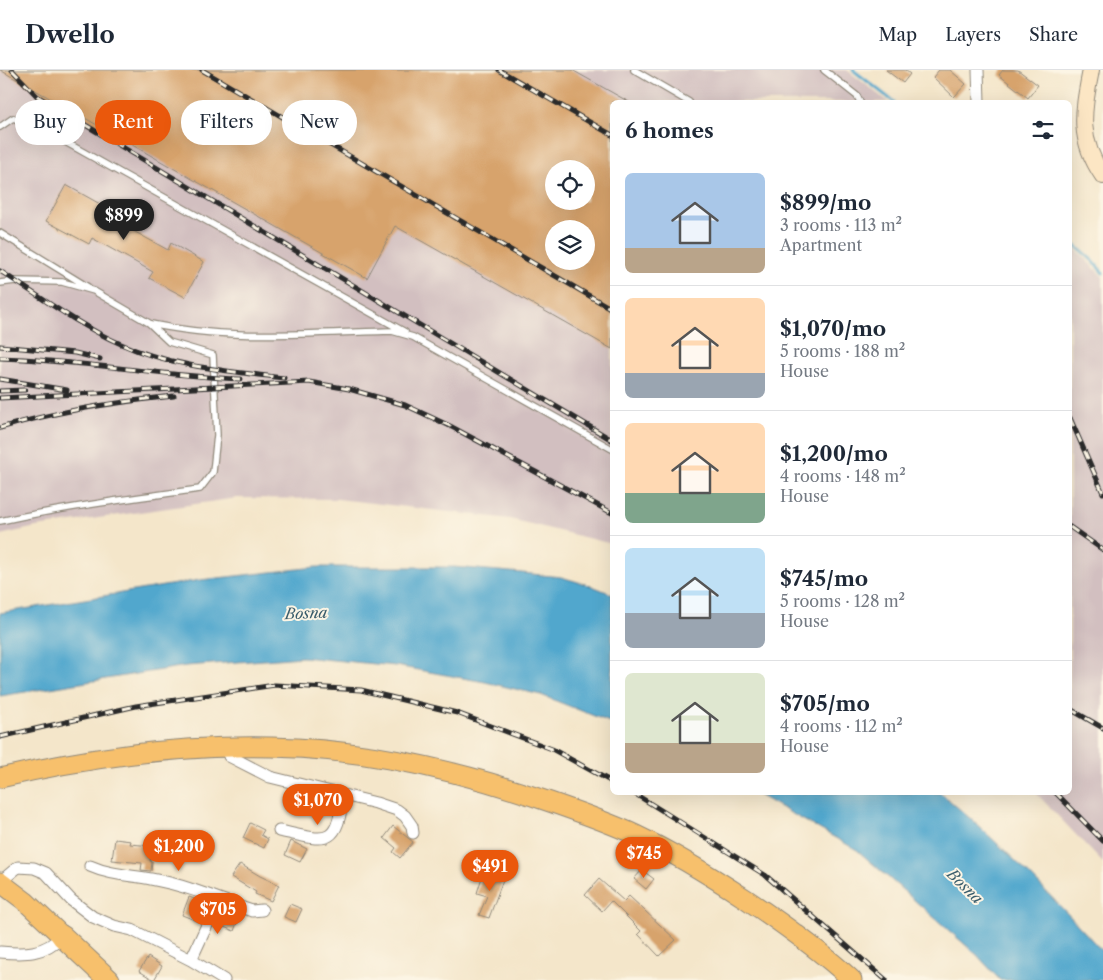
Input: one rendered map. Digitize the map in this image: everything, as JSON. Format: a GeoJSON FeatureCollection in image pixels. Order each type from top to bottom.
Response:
{"type":"FeatureCollection","features":[{"type":"Feature","properties":{"kind":"highway"},"geometry":{"type":"LineString","coordinates":[[62,936],[109,980]]}},
{"type":"Feature","properties":{"kind":"main road"},"geometry":{"type":"LineString","coordinates":[[1091,70],[1083,117],[1089,152],[1103,176]]}},
{"type":"Feature","properties":{"kind":"main road"},"geometry":{"type":"LineString","coordinates":[[0,778],[120,755],[199,748],[274,747],[348,752],[421,765],[500,785],[569,808],[634,834],[702,871],[780,922],[852,980]]}},
{"type":"Feature","properties":{"kind":"main road"},"geometry":{"type":"LineString","coordinates":[[0,882],[25,901],[62,936]]}},
{"type":"Feature","properties":{"kind":"street"},"geometry":{"type":"LineString","coordinates":[[978,70],[979,100]]}},
{"type":"Feature","properties":{"kind":"street"},"geometry":{"type":"LineString","coordinates":[[229,748],[229,756],[270,777],[376,802],[397,810],[405,816],[412,826],[413,833]]}},
{"type":"Feature","properties":{"kind":"street"},"geometry":{"type":"LineString","coordinates":[[279,831],[322,840],[329,837],[338,824],[343,795]]}},
{"type":"Feature","properties":{"kind":"street"},"geometry":{"type":"LineString","coordinates":[[90,866],[114,874],[150,878],[179,886],[252,911],[262,910]]}},
{"type":"Feature","properties":{"kind":"street"},"geometry":{"type":"LineString","coordinates":[[0,882],[18,867],[34,868],[46,874],[71,900],[93,917],[114,926],[132,930],[191,960],[224,980]]}},
{"type":"Feature","properties":{"kind":"street"},"geometry":{"type":"LineString","coordinates":[[191,960],[219,899]]}},
{"type":"Feature","properties":{"kind":"street"},"geometry":{"type":"LineString","coordinates":[[0,952],[37,952],[52,946],[62,936]]}},
{"type":"Feature","properties":{"kind":"lane"},"geometry":{"type":"LineString","coordinates":[[634,70],[686,100]]}},
{"type":"Feature","properties":{"kind":"lane"},"geometry":{"type":"LineString","coordinates":[[824,70],[857,96],[859,100]]}},
{"type":"Feature","properties":{"kind":"lane"},"geometry":{"type":"LineString","coordinates":[[0,127],[13,118],[44,130],[610,448]]}},
{"type":"Feature","properties":{"kind":"lane"},"geometry":{"type":"LineString","coordinates":[[0,233],[149,324],[169,342],[213,355],[217,435],[213,472],[200,490],[114,501],[0,521]]}},
{"type":"Feature","properties":{"kind":"lane"},"geometry":{"type":"LineString","coordinates":[[0,283],[15,281],[62,282],[94,291]]}},
{"type":"Feature","properties":{"kind":"lane"},"geometry":{"type":"LineString","coordinates":[[149,324],[208,333],[392,331],[414,337]]}},
{"type":"Feature","properties":{"kind":"shaded area"},"geometry":{"type":"Polygon","coordinates":[[[0,70],[847,70],[885,100],[610,100],[610,544],[510,519],[338,499],[237,498],[36,527],[0,535],[0,70]]]}},
{"type":"Feature","properties":{"kind":"shaded area"},"geometry":{"type":"Polygon","coordinates":[[[1072,246],[1103,277],[1103,863],[1038,795],[1072,795],[1072,246]]]}},
{"type":"Feature","properties":{"kind":"water","name":"Bosna"},"geometry":{"type":"Polygon","coordinates":[[[316,567],[454,567],[561,577],[592,586],[610,593],[610,722],[541,695],[485,682],[396,666],[302,657],[186,666],[0,696],[0,613],[200,580],[316,567]]]}},
{"type":"Feature","properties":{"kind":"water","name":"Bosna"},"geometry":{"type":"Polygon","coordinates":[[[759,795],[943,795],[1025,870],[1103,952],[1103,980],[1000,980],[977,955],[857,850],[759,795]]]}},
{"type":"Feature","properties":{"kind":"building"},"geometry":{"type":"Polygon","coordinates":[[[0,70],[572,70],[625,100],[610,100],[610,348],[395,226],[367,278],[132,145],[171,145],[171,100],[95,100],[95,124],[85,118],[85,100],[53,100],[0,70]]]}},
{"type":"Feature","properties":{"kind":"building"},"geometry":{"type":"Polygon","coordinates":[[[886,70],[905,70],[910,74],[903,83],[886,70]]]}},
{"type":"Feature","properties":{"kind":"building"},"geometry":{"type":"Polygon","coordinates":[[[939,70],[950,70],[966,84],[954,97],[933,77],[939,70]]]}},
{"type":"Feature","properties":{"kind":"building"},"geometry":{"type":"Polygon","coordinates":[[[1003,70],[1018,70],[1038,85],[1028,98],[999,75],[1003,70]]]}},
{"type":"Feature","properties":{"kind":"building"},"geometry":{"type":"Polygon","coordinates":[[[66,185],[109,209],[106,216],[168,250],[171,243],[204,262],[185,297],[149,278],[153,272],[92,238],[89,244],[46,221],[66,185]]]}},
{"type":"Feature","properties":{"kind":"building"},"geometry":{"type":"Polygon","coordinates":[[[250,823],[264,830],[261,835],[268,839],[264,848],[243,838],[250,823]]]}},
{"type":"Feature","properties":{"kind":"building"},"geometry":{"type":"Polygon","coordinates":[[[393,826],[413,842],[400,858],[393,852],[396,848],[384,838],[393,826]]]}},
{"type":"Feature","properties":{"kind":"building"},"geometry":{"type":"Polygon","coordinates":[[[115,839],[131,841],[130,844],[152,846],[151,871],[141,870],[142,863],[112,860],[115,839]]]}},
{"type":"Feature","properties":{"kind":"building"},"geometry":{"type":"Polygon","coordinates":[[[291,841],[307,849],[300,862],[285,855],[291,841]]]}},
{"type":"Feature","properties":{"kind":"building"},"geometry":{"type":"Polygon","coordinates":[[[240,864],[279,885],[271,901],[255,894],[256,892],[231,877],[240,864]]]}},
{"type":"Feature","properties":{"kind":"building"},"geometry":{"type":"Polygon","coordinates":[[[642,870],[654,879],[646,889],[634,879],[642,870]]]}},
{"type":"Feature","properties":{"kind":"building"},"geometry":{"type":"Polygon","coordinates":[[[497,871],[505,874],[489,918],[479,915],[487,896],[477,893],[483,874],[494,878],[497,871]]]}},
{"type":"Feature","properties":{"kind":"building"},"geometry":{"type":"Polygon","coordinates":[[[599,879],[624,901],[629,896],[676,940],[659,956],[638,934],[641,931],[611,901],[602,911],[585,895],[599,879]]]}},
{"type":"Feature","properties":{"kind":"building"},"geometry":{"type":"Polygon","coordinates":[[[189,897],[203,902],[201,908],[206,910],[200,922],[182,915],[189,897]]]}},
{"type":"Feature","properties":{"kind":"building"},"geometry":{"type":"Polygon","coordinates":[[[290,904],[302,909],[296,922],[284,917],[290,904]]]}},
{"type":"Feature","properties":{"kind":"building"},"geometry":{"type":"Polygon","coordinates":[[[223,908],[240,915],[234,931],[216,924],[223,908]]]}},
{"type":"Feature","properties":{"kind":"building"},"geometry":{"type":"Polygon","coordinates":[[[148,957],[162,966],[154,980],[139,971],[148,957]]]}},
{"type":"Feature","properties":{"kind":"waterway"},"geometry":{"type":"LineString","coordinates":[[853,70],[891,100]]}},
{"type":"Feature","properties":{"kind":"waterway"},"geometry":{"type":"LineString","coordinates":[[1072,243],[1093,261],[1103,273]]}},
{"type":"Feature","properties":{"kind":"railway"},"geometry":{"type":"LineString","coordinates":[[12,70],[37,96],[610,439]]}},
{"type":"Feature","properties":{"kind":"railway"},"geometry":{"type":"LineString","coordinates":[[202,70],[610,308]]}},
{"type":"Feature","properties":{"kind":"railway"},"geometry":{"type":"LineString","coordinates":[[499,70],[610,134]]}},
{"type":"Feature","properties":{"kind":"railway"},"geometry":{"type":"LineString","coordinates":[[0,271],[89,328],[140,352],[201,367],[284,378]]}},
{"type":"Feature","properties":{"kind":"railway"},"geometry":{"type":"LineString","coordinates":[[0,346],[75,353],[100,359]]}},
{"type":"Feature","properties":{"kind":"railway"},"geometry":{"type":"LineString","coordinates":[[0,358],[30,359],[181,375],[241,379]]}},
{"type":"Feature","properties":{"kind":"railway"},"geometry":{"type":"LineString","coordinates":[[0,379],[67,390]]}},
{"type":"Feature","properties":{"kind":"railway"},"geometry":{"type":"LineString","coordinates":[[0,398],[309,382],[349,389],[405,405],[450,426],[610,512]]}},
{"type":"Feature","properties":{"kind":"railway"},"geometry":{"type":"LineString","coordinates":[[0,391],[25,390]]}},
{"type":"Feature","properties":{"kind":"railway"},"geometry":{"type":"LineString","coordinates":[[0,428],[86,408],[174,396]]}},
{"type":"Feature","properties":{"kind":"railway"},"geometry":{"type":"LineString","coordinates":[[1072,423],[1103,493]]}},
{"type":"Feature","properties":{"kind":"railway"},"geometry":{"type":"LineString","coordinates":[[1072,528],[1103,550]]}},
{"type":"Feature","properties":{"kind":"railway"},"geometry":{"type":"LineString","coordinates":[[0,737],[136,706],[275,685],[361,690],[457,713],[552,749],[610,781]]}},
{"type":"Feature","properties":{"kind":"railway"},"geometry":{"type":"LineString","coordinates":[[1072,710],[1103,728]]}},
{"type":"Feature","properties":{"kind":"railway"},"geometry":{"type":"LineString","coordinates":[[637,795],[765,875],[886,980]]}},
{"type":"Feature","properties":{"kind":"railway"},"geometry":{"type":"LineString","coordinates":[[1058,795],[1103,841]]}}]}
